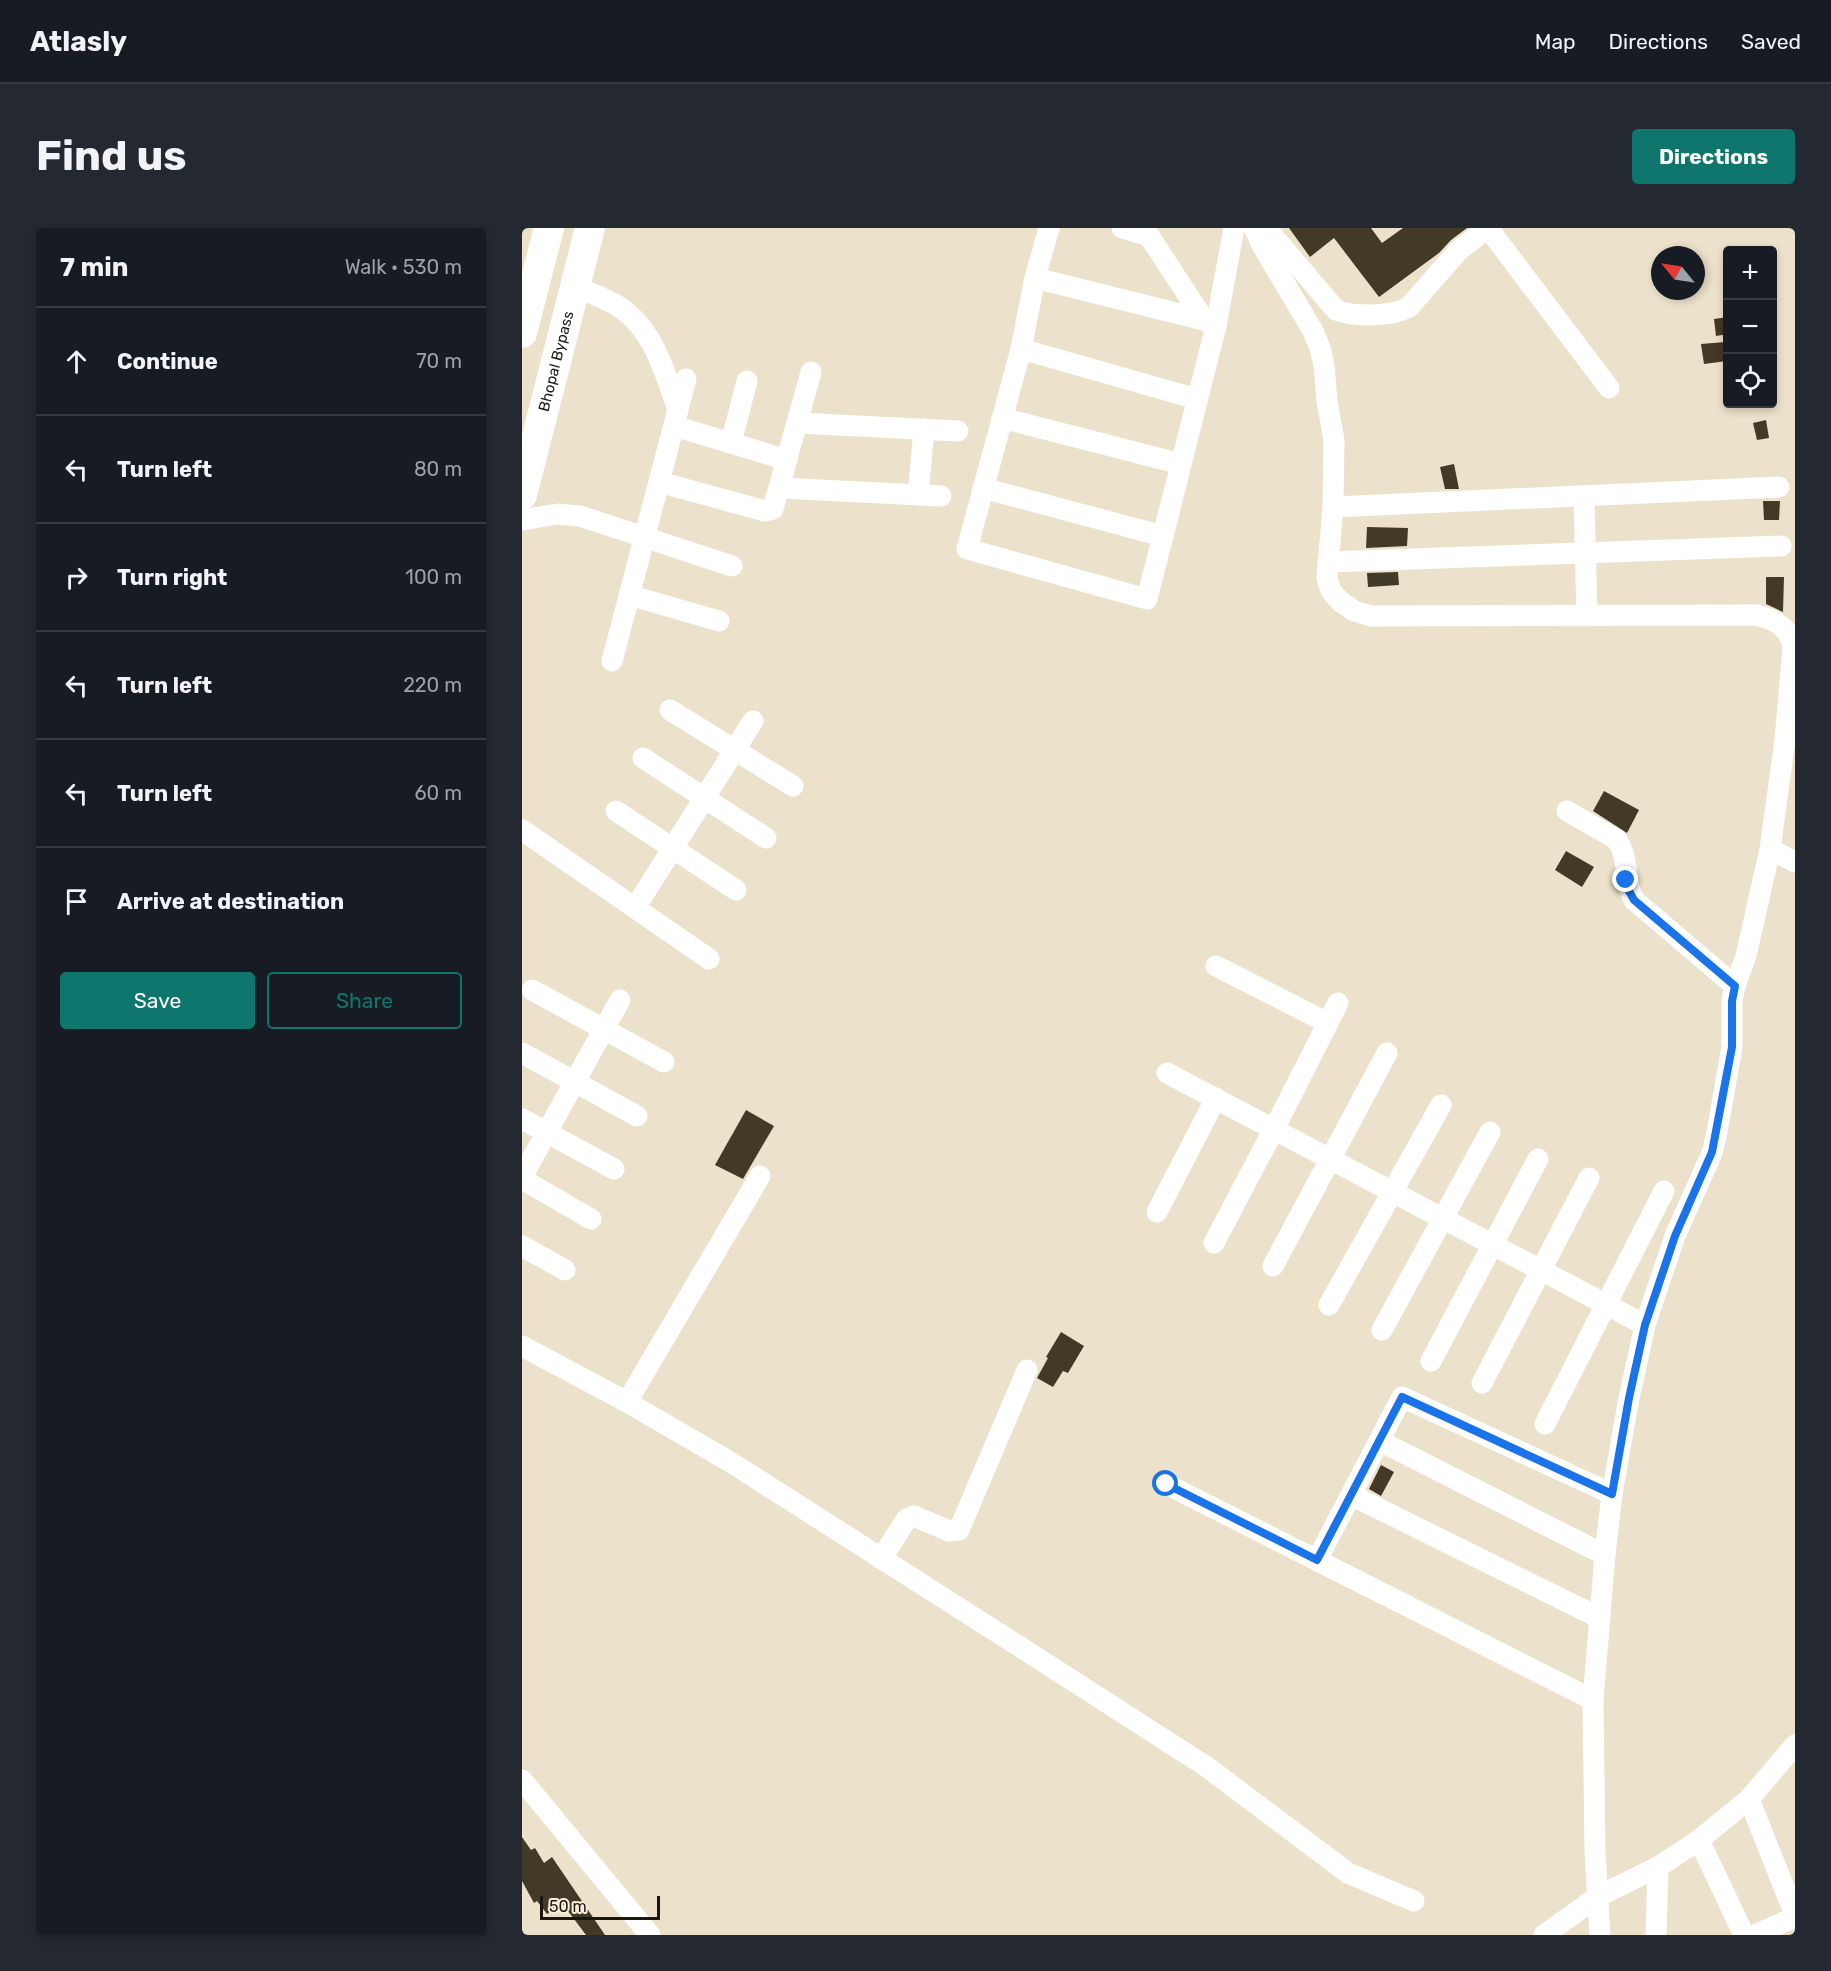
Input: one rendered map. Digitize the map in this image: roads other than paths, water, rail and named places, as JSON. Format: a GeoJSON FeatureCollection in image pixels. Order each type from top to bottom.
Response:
{"type":"FeatureCollection","features":[{"type":"Feature","properties":{"kind":"highway"},"geometry":{"type":"LineString","coordinates":[[522,333],[549,228]]}},
{"type":"Feature","properties":{"kind":"highway","name":"Bhopal Bypass"},"geometry":{"type":"LineString","coordinates":[[522,495],[590,228]]}},
{"type":"Feature","properties":{"kind":"street"},"geometry":{"type":"LineString","coordinates":[[1049,228],[1035,278],[1021,349],[967,549],[1147,599],[1197,399],[1210,323],[1234,228]]}},
{"type":"Feature","properties":{"kind":"street"},"geometry":{"type":"LineString","coordinates":[[1122,228],[1147,232],[1210,323]]}},
{"type":"Feature","properties":{"kind":"street"},"geometry":{"type":"LineString","coordinates":[[1254,228],[1313,331],[1320,348],[1334,440],[1333,507],[1327,578],[1331,591],[1341,602],[1354,611],[1371,616],[1757,615],[1769,618],[1786,629],[1793,647],[1785,740],[1770,849],[1746,956],[1732,1001],[1732,1047],[1712,1152],[1675,1236],[1645,1325],[1612,1494],[1593,1700],[1600,1935]]}},
{"type":"Feature","properties":{"kind":"street"},"geometry":{"type":"LineString","coordinates":[[1266,228],[1336,310],[1348,315],[1398,313],[1409,307],[1459,250],[1488,228],[1609,388]]}},
{"type":"Feature","properties":{"kind":"street"},"geometry":{"type":"LineString","coordinates":[[1035,278],[1210,323]]}},
{"type":"Feature","properties":{"kind":"street"},"geometry":{"type":"LineString","coordinates":[[575,286],[618,306],[643,329],[653,344],[676,419],[731,443],[787,460]]}},
{"type":"Feature","properties":{"kind":"street"},"geometry":{"type":"LineString","coordinates":[[1021,349],[1197,399]]}},
{"type":"Feature","properties":{"kind":"street"},"geometry":{"type":"LineString","coordinates":[[659,482],[765,511],[773,509],[811,372]]}},
{"type":"Feature","properties":{"kind":"street"},"geometry":{"type":"LineString","coordinates":[[612,661],[686,379]]}},
{"type":"Feature","properties":{"kind":"street"},"geometry":{"type":"LineString","coordinates":[[731,443],[747,381]]}},
{"type":"Feature","properties":{"kind":"street"},"geometry":{"type":"LineString","coordinates":[[1002,418],[1181,464]]}},
{"type":"Feature","properties":{"kind":"street"},"geometry":{"type":"LineString","coordinates":[[797,423],[958,431]]}},
{"type":"Feature","properties":{"kind":"street"},"geometry":{"type":"LineString","coordinates":[[918,495],[924,429]]}},
{"type":"Feature","properties":{"kind":"street"},"geometry":{"type":"LineString","coordinates":[[1333,507],[1779,487]]}},
{"type":"Feature","properties":{"kind":"street"},"geometry":{"type":"LineString","coordinates":[[780,488],[941,496]]}},
{"type":"Feature","properties":{"kind":"street"},"geometry":{"type":"LineString","coordinates":[[983,488],[1163,536]]}},
{"type":"Feature","properties":{"kind":"street"},"geometry":{"type":"LineString","coordinates":[[1584,496],[1587,615]]}},
{"type":"Feature","properties":{"kind":"street"},"geometry":{"type":"LineString","coordinates":[[522,520],[558,514],[580,516],[732,566]]}},
{"type":"Feature","properties":{"kind":"street"},"geometry":{"type":"LineString","coordinates":[[1328,562],[1781,546]]}},
{"type":"Feature","properties":{"kind":"street"},"geometry":{"type":"LineString","coordinates":[[629,595],[719,621]]}},
{"type":"Feature","properties":{"kind":"street"},"geometry":{"type":"LineString","coordinates":[[670,710],[793,786]]}},
{"type":"Feature","properties":{"kind":"street"},"geometry":{"type":"LineString","coordinates":[[635,908],[753,721]]}},
{"type":"Feature","properties":{"kind":"street"},"geometry":{"type":"LineString","coordinates":[[643,758],[766,838]]}},
{"type":"Feature","properties":{"kind":"street"},"geometry":{"type":"LineString","coordinates":[[616,810],[736,890]]}},
{"type":"Feature","properties":{"kind":"street"},"geometry":{"type":"LineString","coordinates":[[1567,811],[1616,839],[1622,846],[1626,880],[1634,900],[1735,986]]}},
{"type":"Feature","properties":{"kind":"street"},"geometry":{"type":"LineString","coordinates":[[522,830],[709,958]]}},
{"type":"Feature","properties":{"kind":"street"},"geometry":{"type":"LineString","coordinates":[[1770,849],[1795,862]]}},
{"type":"Feature","properties":{"kind":"street"},"geometry":{"type":"LineString","coordinates":[[1216,966],[1328,1023]]}},
{"type":"Feature","properties":{"kind":"street"},"geometry":{"type":"LineString","coordinates":[[532,990],[664,1062]]}},
{"type":"Feature","properties":{"kind":"street"},"geometry":{"type":"LineString","coordinates":[[591,1219],[522,1178],[621,1000]]}},
{"type":"Feature","properties":{"kind":"street"},"geometry":{"type":"LineString","coordinates":[[1214,1243],[1338,1003]]}},
{"type":"Feature","properties":{"kind":"street"},"geometry":{"type":"LineString","coordinates":[[522,1053],[637,1116]]}},
{"type":"Feature","properties":{"kind":"street"},"geometry":{"type":"LineString","coordinates":[[1273,1266],[1388,1053]]}},
{"type":"Feature","properties":{"kind":"street"},"geometry":{"type":"LineString","coordinates":[[1167,1073],[1645,1325]]}},
{"type":"Feature","properties":{"kind":"street"},"geometry":{"type":"LineString","coordinates":[[1157,1212],[1216,1098]]}},
{"type":"Feature","properties":{"kind":"street"},"geometry":{"type":"LineString","coordinates":[[1329,1305],[1441,1105]]}},
{"type":"Feature","properties":{"kind":"street"},"geometry":{"type":"LineString","coordinates":[[522,1119],[614,1169]]}},
{"type":"Feature","properties":{"kind":"street"},"geometry":{"type":"LineString","coordinates":[[1382,1330],[1490,1132]]}},
{"type":"Feature","properties":{"kind":"street"},"geometry":{"type":"LineString","coordinates":[[1431,1361],[1538,1159]]}},
{"type":"Feature","properties":{"kind":"street"},"geometry":{"type":"LineString","coordinates":[[627,1402],[760,1176]]}},
{"type":"Feature","properties":{"kind":"street"},"geometry":{"type":"LineString","coordinates":[[1482,1383],[1589,1178]]}},
{"type":"Feature","properties":{"kind":"street"},"geometry":{"type":"LineString","coordinates":[[1545,1424],[1664,1191]]}},
{"type":"Feature","properties":{"kind":"street"},"geometry":{"type":"LineString","coordinates":[[522,1246],[565,1270]]}},
{"type":"Feature","properties":{"kind":"street"},"geometry":{"type":"LineString","coordinates":[[522,1346],[627,1402],[732,1463],[1207,1767],[1348,1873],[1414,1901]]}},
{"type":"Feature","properties":{"kind":"street"},"geometry":{"type":"LineString","coordinates":[[881,1559],[906,1520],[914,1516],[950,1531],[959,1530],[1027,1370]]}},
{"type":"Feature","properties":{"kind":"street"},"geometry":{"type":"LineString","coordinates":[[1317,1560],[1402,1397],[1612,1494]]}},
{"type":"Feature","properties":{"kind":"street"},"geometry":{"type":"LineString","coordinates":[[1380,1441],[1605,1556]]}},
{"type":"Feature","properties":{"kind":"street"},"geometry":{"type":"LineString","coordinates":[[1166,1484],[1593,1700]]}},
{"type":"Feature","properties":{"kind":"street"},"geometry":{"type":"LineString","coordinates":[[1351,1495],[1600,1618]]}},
{"type":"Feature","properties":{"kind":"street"},"geometry":{"type":"LineString","coordinates":[[1544,1935],[1598,1897],[1658,1867],[1699,1840],[1749,1799],[1795,1745]]}},
{"type":"Feature","properties":{"kind":"street"},"geometry":{"type":"LineString","coordinates":[[522,1780],[650,1935]]}},
{"type":"Feature","properties":{"kind":"street"},"geometry":{"type":"LineString","coordinates":[[1749,1799],[1795,1916],[1755,1935]]}},
{"type":"Feature","properties":{"kind":"street"},"geometry":{"type":"LineString","coordinates":[[1699,1840],[1744,1935]]}},
{"type":"Feature","properties":{"kind":"street"},"geometry":{"type":"LineString","coordinates":[[1656,1935],[1658,1867]]}}]}
